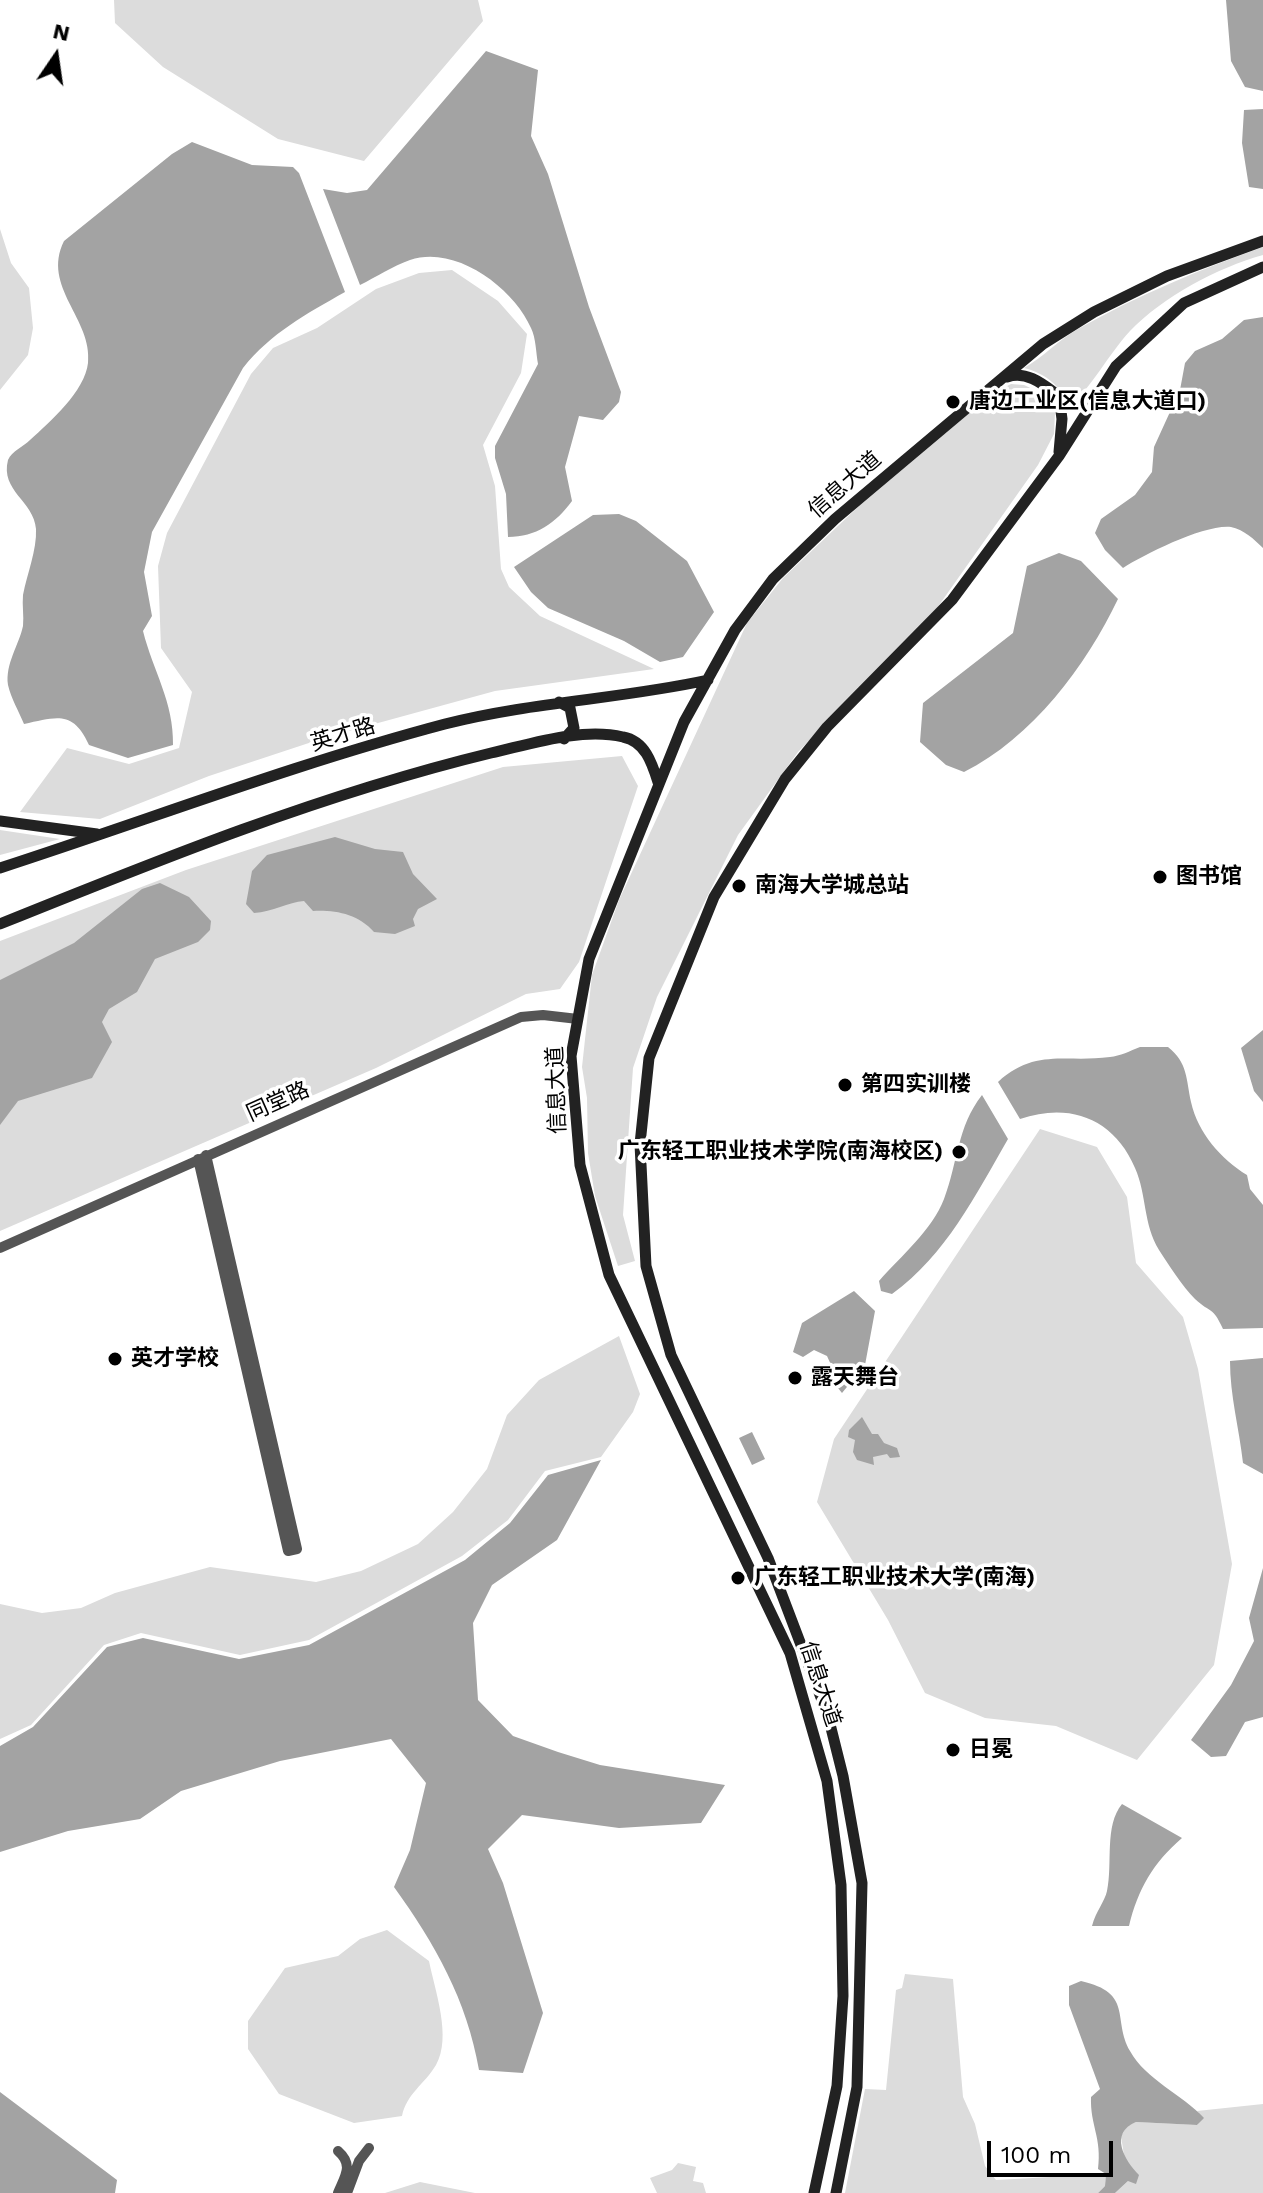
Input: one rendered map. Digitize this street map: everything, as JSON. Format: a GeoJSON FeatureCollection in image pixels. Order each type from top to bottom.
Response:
{"type":"FeatureCollection","features":[{"type":"Feature","properties":{"kind":"main road","name":"信息大道"},"geometry":{"type":"LineString","coordinates":[[814,2193],[837,2086],[843,1996],[841,1885],[827,1781],[790,1653],[609,1275],[580,1165],[571,1056],[589,959],[684,722],[735,630],[773,579],[835,519],[1043,344],[1094,312],[1167,276],[1263,241]]}},
{"type":"Feature","properties":{"kind":"main road","name":"信息大道"},"geometry":{"type":"LineString","coordinates":[[836,2193],[857,2087],[862,1883],[843,1776],[825,1707],[768,1558],[671,1355],[646,1266],[640,1144],[649,1058],[714,897],[785,779],[827,727],[952,600],[1059,456],[1116,366],[1184,303],[1263,267]]}},
{"type":"Feature","properties":{"kind":"main road"},"geometry":{"type":"LineString","coordinates":[[999,379],[1017,373],[1041,382],[1059,396],[1062,419],[1059,456]]}},
{"type":"Feature","properties":{"kind":"main road","name":"英才路"},"geometry":{"type":"LineString","coordinates":[[0,868],[226,791],[444,725],[558,701],[708,680]]}},
{"type":"Feature","properties":{"kind":"main road"},"geometry":{"type":"LineString","coordinates":[[558,701],[570,708],[572,715],[574,728],[564,739]]}},
{"type":"Feature","properties":{"kind":"main road"},"geometry":{"type":"LineString","coordinates":[[0,924],[294,811],[403,775],[564,739],[599,734],[626,737],[650,758],[658,782]]}},
{"type":"Feature","properties":{"kind":"main road"},"geometry":{"type":"LineString","coordinates":[[0,821],[102,835]]}},
{"type":"Feature","properties":{"kind":"street","name":"同堂路"},"geometry":{"type":"LineString","coordinates":[[0,1248],[521,1017],[543,1015],[578,1019]]}},
{"type":"Feature","properties":{"kind":"street"},"geometry":{"type":"LineString","coordinates":[[202,1157],[293,1550]]}},
{"type":"Feature","properties":{"kind":"street"},"geometry":{"type":"LineString","coordinates":[[347,2193],[359,2161],[369,2148]]}},
{"type":"Feature","properties":{"kind":"street"},"geometry":{"type":"LineString","coordinates":[[338,2151],[347,2159],[349,2168],[338,2193]]}},
{"type":"Feature","properties":{"kind":"shaded area"},"geometry":{"type":"Polygon","coordinates":[[[114,0],[478,0],[483,21],[364,161],[278,139],[163,67],[115,23],[114,0]]]}},
{"type":"Feature","properties":{"kind":"shaded area"},"geometry":{"type":"Polygon","coordinates":[[[1226,0],[1263,0],[1263,91],[1245,87],[1231,61],[1226,0]]]}},
{"type":"Feature","properties":{"kind":"shaded area"},"geometry":{"type":"Polygon","coordinates":[[[486,51],[538,70],[531,136],[548,174],[589,307],[621,392],[619,402],[603,420],[579,416],[565,467],[572,501],[544,527],[528,534],[508,537],[506,494],[495,458],[495,446],[538,364],[531,328],[523,313],[497,285],[464,264],[446,258],[410,260],[360,285],[323,189],[347,193],[367,190],[486,51]]]}},
{"type":"Feature","properties":{"kind":"shaded area"},"geometry":{"type":"Polygon","coordinates":[[[1263,109],[1263,189],[1249,187],[1242,143],[1244,110],[1263,109]]]}},
{"type":"Feature","properties":{"kind":"shaded area"},"geometry":{"type":"Polygon","coordinates":[[[192,142],[252,165],[293,167],[299,173],[345,292],[277,334],[243,368],[152,532],[144,572],[152,616],[143,631],[167,701],[173,745],[128,758],[89,745],[70,721],[55,718],[24,724],[13,700],[8,677],[23,626],[23,595],[36,529],[30,511],[9,480],[8,460],[74,395],[88,363],[83,332],[59,273],[64,241],[172,154],[192,142]]]}},
{"type":"Feature","properties":{"kind":"shaded area"},"geometry":{"type":"Polygon","coordinates":[[[0,229],[11,263],[29,288],[33,328],[28,355],[0,390],[0,229]]]}},
{"type":"Feature","properties":{"kind":"shaded area"},"geometry":{"type":"Polygon","coordinates":[[[1263,247],[1263,255],[1228,267],[1192,285],[1144,318],[1122,340],[1068,408],[1066,400],[1052,382],[1024,368],[1071,333],[1123,305],[1263,247]]]}},
{"type":"Feature","properties":{"kind":"shaded area"},"geometry":{"type":"Polygon","coordinates":[[[452,270],[498,301],[527,334],[521,373],[483,445],[495,486],[501,569],[509,587],[540,616],[654,669],[495,691],[327,737],[209,776],[100,819],[20,812],[67,748],[129,764],[179,748],[192,692],[161,648],[158,566],[167,533],[251,374],[273,348],[317,328],[376,289],[419,273],[452,270]]]}},
{"type":"Feature","properties":{"kind":"shaded area"},"geometry":{"type":"Polygon","coordinates":[[[1263,317],[1263,548],[1240,530],[1220,527],[1176,541],[1123,568],[1105,550],[1095,533],[1101,519],[1135,495],[1152,472],[1154,447],[1180,390],[1185,363],[1195,351],[1222,339],[1244,320],[1263,317]]]}},
{"type":"Feature","properties":{"kind":"shaded area"},"geometry":{"type":"Polygon","coordinates":[[[1011,384],[1024,385],[1045,395],[1055,412],[1054,434],[1038,465],[937,608],[798,752],[738,835],[657,997],[633,1068],[623,1215],[635,1261],[618,1266],[595,1196],[588,1153],[587,1098],[582,1067],[592,975],[619,900],[747,623],[783,578],[859,506],[992,394],[1011,384]]]}},
{"type":"Feature","properties":{"kind":"shaded area"},"geometry":{"type":"Polygon","coordinates":[[[619,514],[636,521],[687,561],[714,612],[683,657],[660,662],[624,641],[548,608],[531,592],[514,567],[593,515],[619,514]]]}},
{"type":"Feature","properties":{"kind":"shaded area"},"geometry":{"type":"Polygon","coordinates":[[[1059,553],[1081,561],[1118,599],[1105,624],[1090,650],[1054,698],[1012,740],[964,772],[946,765],[920,742],[923,703],[1013,633],[1027,566],[1059,553]]]}},
{"type":"Feature","properties":{"kind":"shaded area"},"geometry":{"type":"Polygon","coordinates":[[[622,756],[638,786],[579,962],[560,989],[526,994],[376,1068],[0,1231],[0,941],[186,870],[503,767],[622,756]]]}},
{"type":"Feature","properties":{"kind":"shaded area"},"geometry":{"type":"Polygon","coordinates":[[[0,830],[60,839],[0,855],[0,830]]]}},
{"type":"Feature","properties":{"kind":"shaded area"},"geometry":{"type":"Polygon","coordinates":[[[335,837],[375,849],[403,852],[413,874],[437,899],[418,909],[413,919],[415,926],[395,934],[374,932],[346,914],[313,911],[304,901],[254,913],[246,904],[252,871],[267,855],[335,837]]]}},
{"type":"Feature","properties":{"kind":"shaded area"},"geometry":{"type":"Polygon","coordinates":[[[160,883],[189,897],[211,921],[210,930],[198,942],[155,959],[137,992],[109,1009],[102,1022],[112,1042],[92,1078],[18,1101],[0,1125],[0,980],[74,943],[142,889],[160,883]]]}},
{"type":"Feature","properties":{"kind":"shaded area"},"geometry":{"type":"Polygon","coordinates":[[[1263,1030],[1263,1102],[1254,1091],[1241,1048],[1263,1030]]]}},
{"type":"Feature","properties":{"kind":"shaded area"},"geometry":{"type":"Polygon","coordinates":[[[1140,1047],[1168,1047],[1175,1053],[1185,1072],[1194,1113],[1205,1135],[1228,1161],[1247,1175],[1250,1189],[1263,1205],[1263,1328],[1223,1329],[1214,1313],[1185,1288],[1154,1240],[1135,1168],[1115,1137],[1088,1118],[1072,1114],[1056,1112],[1020,1119],[998,1082],[1012,1071],[1038,1061],[1110,1057],[1140,1047]]]}},
{"type":"Feature","properties":{"kind":"shaded area"},"geometry":{"type":"Polygon","coordinates":[[[982,1095],[1008,1139],[944,1243],[892,1294],[881,1291],[879,1281],[924,1232],[939,1210],[967,1120],[982,1095]]]}},
{"type":"Feature","properties":{"kind":"shaded area"},"geometry":{"type":"Polygon","coordinates":[[[1040,1129],[1097,1147],[1127,1197],[1136,1263],[1183,1317],[1198,1369],[1232,1564],[1214,1665],[1137,1760],[1056,1726],[985,1718],[925,1693],[888,1620],[817,1502],[834,1439],[1040,1129]]]}},
{"type":"Feature","properties":{"kind":"shaded area"},"geometry":{"type":"Polygon","coordinates":[[[854,1291],[875,1311],[865,1365],[842,1393],[829,1377],[832,1367],[827,1356],[814,1350],[803,1357],[793,1352],[802,1323],[854,1291]]]}},
{"type":"Feature","properties":{"kind":"shaded area"},"geometry":{"type":"Polygon","coordinates":[[[619,1336],[640,1394],[633,1412],[601,1457],[545,1471],[508,1520],[462,1556],[309,1640],[240,1655],[141,1633],[104,1645],[31,1725],[0,1739],[0,1604],[42,1613],[81,1608],[115,1593],[210,1567],[316,1582],[361,1571],[418,1544],[453,1512],[487,1469],[507,1415],[539,1380],[619,1336]]]}},
{"type":"Feature","properties":{"kind":"shaded area"},"geometry":{"type":"Polygon","coordinates":[[[1263,1358],[1263,1474],[1243,1463],[1230,1361],[1263,1358]]]}},
{"type":"Feature","properties":{"kind":"shaded area"},"geometry":{"type":"Polygon","coordinates":[[[862,1417],[872,1434],[878,1434],[884,1443],[897,1448],[900,1457],[890,1458],[887,1454],[873,1457],[874,1465],[857,1460],[853,1452],[855,1440],[848,1437],[849,1430],[862,1417]]]}},
{"type":"Feature","properties":{"kind":"shaded area"},"geometry":{"type":"Polygon","coordinates":[[[752,1432],[765,1459],[752,1465],[739,1438],[752,1432]]]}},
{"type":"Feature","properties":{"kind":"shaded area"},"geometry":{"type":"Polygon","coordinates":[[[601,1460],[557,1540],[492,1585],[473,1623],[478,1700],[513,1736],[558,1752],[600,1765],[725,1785],[701,1823],[619,1828],[522,1815],[488,1849],[503,1883],[543,2013],[523,2073],[479,2070],[458,1996],[436,1951],[394,1887],[410,1850],[426,1783],[391,1739],[280,1761],[181,1791],[140,1819],[68,1831],[0,1852],[0,1746],[33,1727],[107,1647],[143,1638],[239,1659],[309,1645],[465,1560],[510,1523],[548,1475],[601,1460]]]}},
{"type":"Feature","properties":{"kind":"shaded area"},"geometry":{"type":"Polygon","coordinates":[[[1263,1568],[1263,1717],[1245,1722],[1226,1756],[1211,1757],[1191,1740],[1231,1685],[1254,1641],[1249,1618],[1263,1568]]]}},
{"type":"Feature","properties":{"kind":"shaded area"},"geometry":{"type":"Polygon","coordinates":[[[1122,1804],[1182,1838],[1148,1878],[1129,1926],[1092,1926],[1107,1891],[1111,1834],[1116,1813],[1122,1804]]]}},
{"type":"Feature","properties":{"kind":"shaded area"},"geometry":{"type":"Polygon","coordinates":[[[387,1930],[429,1961],[442,2028],[441,2054],[436,2065],[412,2095],[402,2116],[354,2123],[279,2094],[248,2049],[248,2021],[285,1968],[338,1956],[360,1939],[387,1930]]]}},
{"type":"Feature","properties":{"kind":"shaded area"},"geometry":{"type":"Polygon","coordinates":[[[905,1974],[953,1979],[963,2097],[975,2124],[985,2166],[996,2180],[1106,2174],[1105,2186],[1098,2193],[845,2193],[865,2089],[886,2090],[896,1990],[902,1988],[905,1974]]]}},
{"type":"Feature","properties":{"kind":"shaded area"},"geometry":{"type":"Polygon","coordinates":[[[1081,1981],[1108,1992],[1119,2008],[1125,2039],[1137,2061],[1204,2118],[1197,2125],[1136,2122],[1128,2127],[1123,2133],[1122,2147],[1128,2162],[1139,2175],[1136,2184],[1128,2181],[1115,2193],[1098,2193],[1105,2186],[1106,2174],[1098,2169],[1091,2097],[1100,2089],[1069,2005],[1069,1986],[1081,1981]]]}},
{"type":"Feature","properties":{"kind":"shaded area"},"geometry":{"type":"Polygon","coordinates":[[[0,2092],[117,2180],[115,2193],[0,2193],[0,2092]]]}},
{"type":"Feature","properties":{"kind":"shaded area"},"geometry":{"type":"Polygon","coordinates":[[[1263,2104],[1263,2193],[1115,2193],[1128,2181],[1121,2136],[1127,2126],[1136,2122],[1197,2125],[1203,2118],[1197,2111],[1263,2104]]]}},
{"type":"Feature","properties":{"kind":"shaded area"},"geometry":{"type":"Polygon","coordinates":[[[678,2163],[696,2167],[693,2181],[703,2183],[706,2193],[657,2193],[650,2178],[672,2170],[678,2163]]]}},
{"type":"Feature","properties":{"kind":"shaded area"},"geometry":{"type":"Polygon","coordinates":[[[420,2182],[475,2193],[385,2193],[420,2182]]]}},
{"type":"Feature","properties":{"kind":"place","name":"唐边工业区(信息大道口)"},"geometry":{"type":"Point","coordinates":[953,402]}},
{"type":"Feature","properties":{"kind":"place","name":"图书馆"},"geometry":{"type":"Point","coordinates":[1160,877]}},
{"type":"Feature","properties":{"kind":"place","name":"南海大学城总站"},"geometry":{"type":"Point","coordinates":[739,886]}},
{"type":"Feature","properties":{"kind":"place","name":"第四实训楼"},"geometry":{"type":"Point","coordinates":[845,1085]}},
{"type":"Feature","properties":{"kind":"place","name":"广东轻工职业技术学院(南海校区)"},"geometry":{"type":"Point","coordinates":[959,1152]}},
{"type":"Feature","properties":{"kind":"place","name":"英才学校"},"geometry":{"type":"Point","coordinates":[115,1359]}},
{"type":"Feature","properties":{"kind":"place","name":"露天舞台"},"geometry":{"type":"Point","coordinates":[795,1378]}},
{"type":"Feature","properties":{"kind":"place","name":"广东轻工职业技术大学(南海)"},"geometry":{"type":"Point","coordinates":[738,1578]}},
{"type":"Feature","properties":{"kind":"place","name":"日冕"},"geometry":{"type":"Point","coordinates":[953,1750]}}]}
